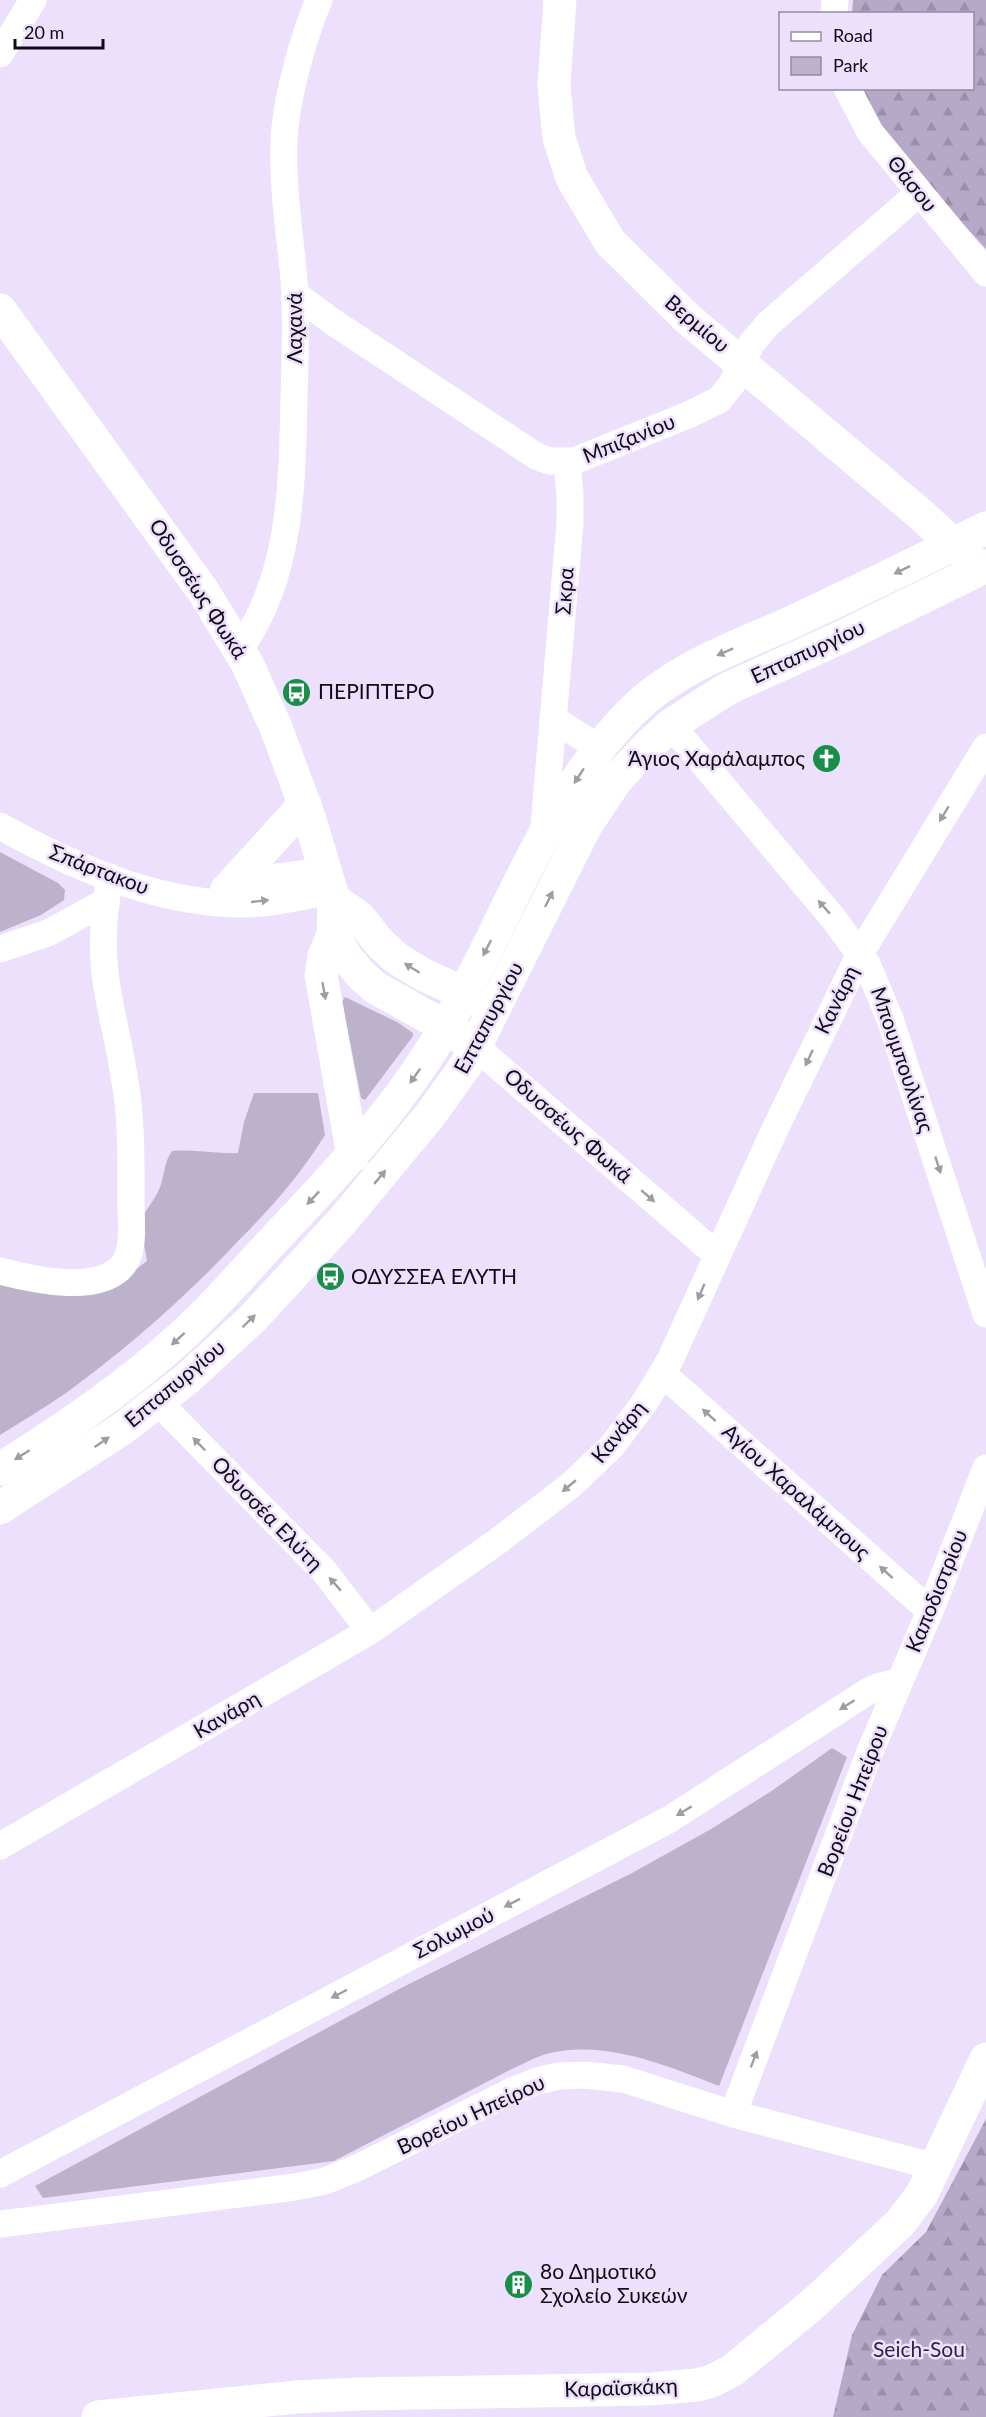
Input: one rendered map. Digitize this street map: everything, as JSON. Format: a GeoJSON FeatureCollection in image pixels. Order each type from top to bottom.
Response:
{"type":"FeatureCollection","features":[{"type":"Feature","properties":{"kind":"main road","name":"Βερμίου"},"geometry":{"type":"LineString","coordinates":[[560,0],[554,62],[556,114],[565,159],[581,196],[610,242],[687,318],[742,362],[984,571]]}},
{"type":"Feature","properties":{"kind":"main road","name":"Οδυσσέως Φωκά"},"geometry":{"type":"LineString","coordinates":[[0,310],[178,555],[215,608],[239,650],[266,704],[305,804],[330,887],[333,935],[346,958],[376,988],[446,1027],[477,1048]]}},
{"type":"Feature","properties":{"kind":"main road","name":"Επταπυργίου"},"geometry":{"type":"LineString","coordinates":[[0,1469],[84,1414],[178,1339],[353,1156],[412,1080],[446,1027],[465,994],[543,837],[577,780],[599,748],[647,697],[681,673],[841,600],[986,528]]}},
{"type":"Feature","properties":{"kind":"main road","name":"Επταπυργίου"},"geometry":{"type":"LineString","coordinates":[[0,1508],[122,1429],[159,1402],[253,1318],[321,1247],[430,1114],[477,1048],[585,827],[630,764],[671,725],[727,689],[984,571]]}},
{"type":"Feature","properties":{"kind":"main road"},"geometry":{"type":"LineString","coordinates":[[233,883],[305,804]]}},
{"type":"Feature","properties":{"kind":"main road"},"geometry":{"type":"LineString","coordinates":[[330,887],[396,958],[422,974],[496,1008]]}},
{"type":"Feature","properties":{"kind":"main road"},"geometry":{"type":"LineString","coordinates":[[333,935],[324,956],[321,975],[353,1156]]}},
{"type":"Feature","properties":{"kind":"main road","name":"Καραϊσκάκη"},"geometry":{"type":"LineString","coordinates":[[98,2417],[297,2397],[460,2391],[651,2389],[681,2387],[712,2381],[752,2356],[884,2239],[911,2210],[936,2167],[986,2059]]}},
{"type":"Feature","properties":{"kind":"street"},"geometry":{"type":"LineString","coordinates":[[0,54],[33,0]]}},
{"type":"Feature","properties":{"kind":"street","name":"Λαχανά"},"geometry":{"type":"LineString","coordinates":[[239,650],[258,621],[268,598],[278,568],[288,518],[294,433],[295,294],[284,140],[286,118],[300,61],[320,0]]}},
{"type":"Feature","properties":{"kind":"street","name":"Θάσου"},"geometry":{"type":"LineString","coordinates":[[848,90],[870,132],[986,273]]}},
{"type":"Feature","properties":{"kind":"street","name":"Μπιζανίου"},"geometry":{"type":"LineString","coordinates":[[295,294],[333,322],[536,456],[550,461],[567,462],[602,451],[714,403],[724,396],[754,339],[777,316],[919,193]]}},
{"type":"Feature","properties":{"kind":"street","name":"Σκρα"},"geometry":{"type":"LineString","coordinates":[[543,837],[570,523],[567,462]]}},
{"type":"Feature","properties":{"kind":"street"},"geometry":{"type":"LineString","coordinates":[[553,719],[599,748]]}},
{"type":"Feature","properties":{"kind":"street","name":"Μπουμπουλίνας"},"geometry":{"type":"LineString","coordinates":[[671,725],[861,952],[890,1019],[986,1314]]}},
{"type":"Feature","properties":{"kind":"street","name":"Κανάρη"},"geometry":{"type":"LineString","coordinates":[[0,1846],[370,1630],[448,1578],[571,1485],[612,1446],[639,1411],[662,1374],[688,1324],[717,1255],[861,952],[977,772],[986,747]]}},
{"type":"Feature","properties":{"kind":"street","name":"Σπάρτακου"},"geometry":{"type":"LineString","coordinates":[[0,826],[51,853],[107,889],[156,892],[202,901],[236,904],[330,887]]}},
{"type":"Feature","properties":{"kind":"street"},"geometry":{"type":"LineString","coordinates":[[202,901],[233,883],[330,887]]}},
{"type":"Feature","properties":{"kind":"street"},"geometry":{"type":"LineString","coordinates":[[0,949],[48,933],[107,889]]}},
{"type":"Feature","properties":{"kind":"street"},"geometry":{"type":"LineString","coordinates":[[0,1271],[50,1281],[85,1282],[116,1271],[128,1256],[132,1223],[130,1119],[105,973],[103,929],[107,889]]}},
{"type":"Feature","properties":{"kind":"street","name":"Οδυσσέως Φωκά"},"geometry":{"type":"LineString","coordinates":[[477,1048],[717,1255]]}},
{"type":"Feature","properties":{"kind":"street","name":"Αγίου Χαραλάμπους"},"geometry":{"type":"LineString","coordinates":[[662,1374],[930,1611]]}},
{"type":"Feature","properties":{"kind":"street","name":"Οδυσσέα Ελύτη"},"geometry":{"type":"LineString","coordinates":[[159,1402],[324,1571],[370,1630]]}},
{"type":"Feature","properties":{"kind":"street","name":"Καποδιστρίου"},"geometry":{"type":"LineString","coordinates":[[900,1681],[986,1468]]}},
{"type":"Feature","properties":{"kind":"street","name":"Βορείου Ηπείρου"},"geometry":{"type":"LineString","coordinates":[[0,2224],[295,2187],[324,2181],[357,2168],[512,2091],[537,2081],[560,2076],[585,2075],[623,2079],[733,2114],[865,1765],[900,1681]]}},
{"type":"Feature","properties":{"kind":"street","name":"Σολωμού"},"geometry":{"type":"LineString","coordinates":[[0,2174],[590,1863],[710,1796],[867,1692],[900,1681]]}},
{"type":"Feature","properties":{"kind":"street"},"geometry":{"type":"LineString","coordinates":[[733,2114],[936,2167]]}},
{"type":"Feature","properties":{"kind":"green space"},"geometry":{"type":"Polygon","coordinates":[[[853,0],[986,0],[986,249],[900,152],[872,110],[863,90],[974,90],[974,12],[852,12],[853,0]]]}},
{"type":"Feature","properties":{"kind":"green space"},"geometry":{"type":"Polygon","coordinates":[[[0,852],[58,883],[65,890],[64,900],[41,915],[0,932],[0,852]]]}},
{"type":"Feature","properties":{"kind":"green space"},"geometry":{"type":"Polygon","coordinates":[[[345,997],[397,1022],[413,1033],[365,1100],[361,1098],[342,1002],[345,997]]]}},
{"type":"Feature","properties":{"kind":"green space"},"geometry":{"type":"Polygon","coordinates":[[[254,1093],[318,1093],[325,1135],[306,1163],[253,1226],[157,1320],[66,1393],[0,1435],[0,1278],[134,1271],[147,1261],[140,1221],[158,1192],[167,1160],[172,1151],[238,1153],[244,1122],[254,1093]]]}},
{"type":"Feature","properties":{"kind":"green space"},"geometry":{"type":"Polygon","coordinates":[[[832,1748],[847,1757],[719,2086],[658,2063],[615,2052],[572,2050],[550,2053],[504,2073],[334,2161],[43,2198],[35,2186],[401,1988],[632,1873],[711,1829],[773,1790],[832,1748]]]}},
{"type":"Feature","properties":{"kind":"green space","name":"Seich-Sou"},"geometry":{"type":"Polygon","coordinates":[[[986,2119],[986,2417],[833,2417],[852,2335],[882,2275],[926,2232],[986,2119]]]}},
{"type":"Feature","properties":{"kind":"place","name":"ΠΕΡΙΠΤΕΡΟ"},"geometry":{"type":"Point","coordinates":[297,692]}},
{"type":"Feature","properties":{"kind":"place","name":"Άγιος Χαράλαμπος"},"geometry":{"type":"Point","coordinates":[826,759]}},
{"type":"Feature","properties":{"kind":"place","name":"ΟΔΥΣΣΕΑ ΕΛΥΤΗ"},"geometry":{"type":"Point","coordinates":[330,1277]}},
{"type":"Feature","properties":{"kind":"place","name":"8ο Δημοτικό Σχολείο Συκεών"},"geometry":{"type":"Point","coordinates":[519,2284]}}]}
